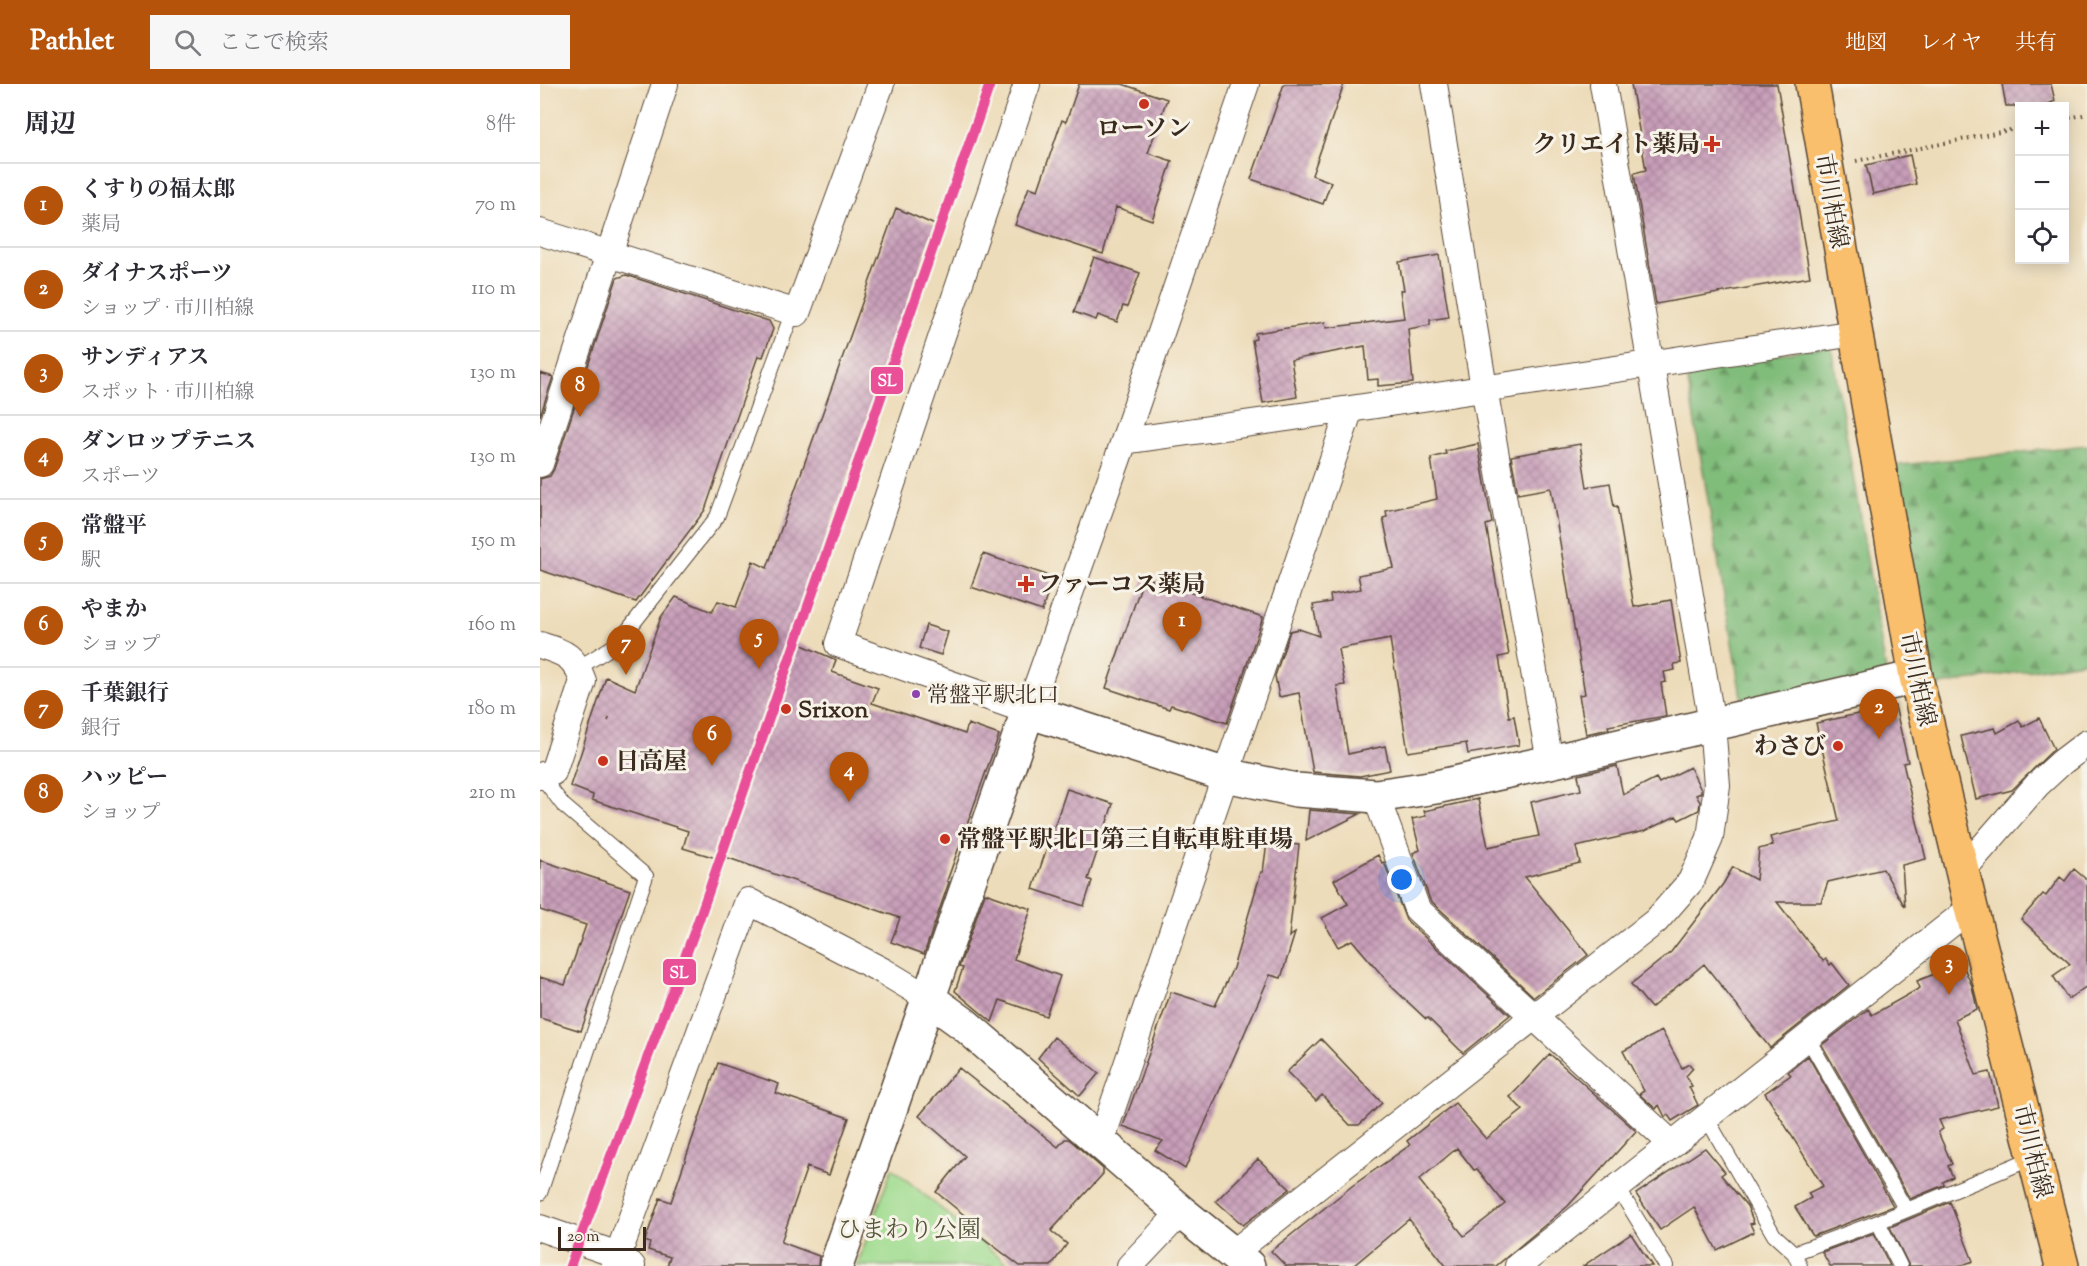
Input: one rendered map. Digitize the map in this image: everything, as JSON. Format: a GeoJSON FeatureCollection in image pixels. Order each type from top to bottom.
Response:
{"type":"FeatureCollection","features":[{"type":"Feature","properties":{"kind":"main road","name":"市川柏線"},"geometry":{"type":"LineString","coordinates":[[1812,84],[1916,677],[1971,908],[2062,1266]]}},
{"type":"Feature","properties":{"kind":"street"},"geometry":{"type":"LineString","coordinates":[[540,464],[665,84]]}},
{"type":"Feature","properties":{"kind":"street"},"geometry":{"type":"LineString","coordinates":[[540,232],[797,313],[880,84]]}},
{"type":"Feature","properties":{"kind":"street"},"geometry":{"type":"LineString","coordinates":[[1028,84],[838,644],[1028,711],[1226,775],[1296,790],[1376,796],[1436,787],[1550,762],[1916,677]]}},
{"type":"Feature","properties":{"kind":"street"},"geometry":{"type":"LineString","coordinates":[[836,1266],[1246,84]]}},
{"type":"Feature","properties":{"kind":"street"},"geometry":{"type":"LineString","coordinates":[[1434,84],[1484,388],[1550,762]]}},
{"type":"Feature","properties":{"kind":"street"},"geometry":{"type":"LineString","coordinates":[[540,1228],[621,1262],[748,901],[883,972],[928,998],[964,1024],[1181,1212],[1240,1260],[1535,1017],[1656,921],[1691,881],[1710,838],[1717,785],[1712,724],[1603,84]]}},
{"type":"Feature","properties":{"kind":"street"},"geometry":{"type":"LineString","coordinates":[[1124,441],[1855,333]]}},
{"type":"Feature","properties":{"kind":"street"},"geometry":{"type":"LineString","coordinates":[[1101,1141],[1350,409]]}},
{"type":"Feature","properties":{"kind":"street"},"geometry":{"type":"LineString","coordinates":[[540,645],[568,654],[578,668],[583,681],[553,772],[541,776]]}},
{"type":"Feature","properties":{"kind":"street"},"geometry":{"type":"LineString","coordinates":[[1962,871],[2037,784],[2087,743]]}},
{"type":"Feature","properties":{"kind":"street"},"geometry":{"type":"LineString","coordinates":[[1376,796],[1417,909],[1672,1144]]}},
{"type":"Feature","properties":{"kind":"street"},"geometry":{"type":"LineString","coordinates":[[1518,1266],[1971,908]]}},
{"type":"Feature","properties":{"kind":"street"},"geometry":{"type":"LineString","coordinates":[[1130,1266],[1181,1212]]}},
{"type":"Feature","properties":{"kind":"lane"},"geometry":{"type":"LineString","coordinates":[[578,668],[617,644],[717,518],[792,311]]}},
{"type":"Feature","properties":{"kind":"lane"},"geometry":{"type":"LineString","coordinates":[[540,1193],[646,876],[563,805],[541,776]]}},
{"type":"Feature","properties":{"kind":"lane"},"geometry":{"type":"LineString","coordinates":[[1807,1037],[1906,1210]]}},
{"type":"Feature","properties":{"kind":"lane"},"geometry":{"type":"LineString","coordinates":[[1706,1117],[1774,1235],[1797,1260],[1878,1222],[2035,1157]]}},
{"type":"Feature","properties":{"kind":"lane"},"geometry":{"type":"LineString","coordinates":[[1618,1188],[1666,1266]]}},
{"type":"Feature","properties":{"kind":"lane"},"geometry":{"type":"LineString","coordinates":[[1878,1222],[1900,1266]]}},
{"type":"Feature","properties":{"kind":"path"},"geometry":{"type":"LineString","coordinates":[[2069,118],[2087,114]]}},
{"type":"Feature","properties":{"kind":"path"},"geometry":{"type":"LineString","coordinates":[[1826,167],[2015,129]]}},
{"type":"Feature","properties":{"kind":"path"},"geometry":{"type":"LineString","coordinates":[[608,719],[613,721]]}},
{"type":"Feature","properties":{"kind":"green space"},"geometry":{"type":"Polygon","coordinates":[[[1831,345],[1887,677],[1742,702],[1686,370],[1831,345]]]}},
{"type":"Feature","properties":{"kind":"green space"},"geometry":{"type":"Polygon","coordinates":[[[2087,445],[2087,661],[1935,686],[1893,466],[2087,445]]]}},
{"type":"Feature","properties":{"kind":"green space","name":"ひまわり公園"},"geometry":{"type":"Polygon","coordinates":[[[892,1168],[1010,1266],[857,1266],[892,1168]]]}},
{"type":"Feature","properties":{"kind":"building"},"geometry":{"type":"Polygon","coordinates":[[[1079,84],[1122,84],[1167,99],[1148,153],[1172,161],[1152,220],[1116,207],[1103,254],[1015,225],[1029,187],[1038,190],[1062,120],[1066,122],[1079,84]]]}},
{"type":"Feature","properties":{"kind":"building"},"geometry":{"type":"Polygon","coordinates":[[[1284,84],[1344,84],[1312,175],[1331,182],[1323,204],[1251,179],[1284,84]]]}},
{"type":"Feature","properties":{"kind":"building"},"geometry":{"type":"Polygon","coordinates":[[[1631,84],[1777,84],[1810,277],[1656,304],[1634,173],[1646,170],[1631,84]]]}},
{"type":"Feature","properties":{"kind":"building"},"geometry":{"type":"Polygon","coordinates":[[[2002,84],[2051,84],[2055,101],[2015,102],[2015,106],[2006,106],[2002,84]]]}},
{"type":"Feature","properties":{"kind":"building"},"geometry":{"type":"Polygon","coordinates":[[[1910,155],[1916,184],[1873,194],[1866,165],[1910,155]]]}},
{"type":"Feature","properties":{"kind":"building"},"geometry":{"type":"Polygon","coordinates":[[[896,208],[935,225],[791,640],[836,660],[832,672],[878,688],[872,703],[965,734],[968,724],[999,735],[947,881],[949,882],[924,954],[891,942],[900,918],[717,854],[716,858],[683,848],[688,831],[592,800],[593,795],[570,786],[606,677],[635,690],[661,617],[676,597],[712,612],[718,601],[736,607],[753,561],[767,568],[896,208]]]}},
{"type":"Feature","properties":{"kind":"building"},"geometry":{"type":"Polygon","coordinates":[[[1439,255],[1449,317],[1430,320],[1430,325],[1408,329],[1413,383],[1378,386],[1378,379],[1368,380],[1365,346],[1291,360],[1297,397],[1263,403],[1252,340],[1256,339],[1255,333],[1325,322],[1326,328],[1404,318],[1400,290],[1404,290],[1399,262],[1439,255]]]}},
{"type":"Feature","properties":{"kind":"building"},"geometry":{"type":"Polygon","coordinates":[[[1094,257],[1140,273],[1127,307],[1123,306],[1117,322],[1098,315],[1096,320],[1074,312],[1094,257]]]}},
{"type":"Feature","properties":{"kind":"building"},"geometry":{"type":"Polygon","coordinates":[[[626,275],[769,321],[773,329],[763,357],[758,356],[705,510],[636,602],[540,570],[540,479],[550,476],[554,469],[617,278],[626,275]]]}},
{"type":"Feature","properties":{"kind":"building"},"geometry":{"type":"Polygon","coordinates":[[[540,373],[553,377],[540,416],[540,373]]]}},
{"type":"Feature","properties":{"kind":"building"},"geometry":{"type":"Polygon","coordinates":[[[1478,444],[1492,523],[1486,525],[1509,655],[1499,657],[1509,717],[1514,716],[1519,745],[1468,754],[1466,743],[1408,752],[1390,639],[1338,649],[1345,685],[1337,686],[1348,754],[1385,746],[1390,770],[1360,776],[1313,772],[1299,693],[1279,697],[1275,676],[1290,631],[1299,629],[1319,636],[1313,605],[1331,602],[1330,595],[1361,589],[1358,575],[1394,568],[1383,518],[1387,517],[1386,511],[1437,499],[1431,458],[1446,454],[1445,451],[1478,444]]]}},
{"type":"Feature","properties":{"kind":"building"},"geometry":{"type":"Polygon","coordinates":[[[1580,444],[1587,487],[1610,483],[1614,507],[1617,506],[1634,607],[1671,600],[1681,663],[1674,664],[1675,670],[1664,672],[1666,682],[1661,683],[1666,716],[1608,726],[1609,729],[1586,734],[1579,695],[1585,694],[1551,488],[1518,494],[1511,456],[1580,444]]]}},
{"type":"Feature","properties":{"kind":"building"},"geometry":{"type":"Polygon","coordinates":[[[983,554],[1053,577],[1042,611],[971,587],[983,554]]]}},
{"type":"Feature","properties":{"kind":"building"},"geometry":{"type":"Polygon","coordinates":[[[1144,577],[1263,617],[1227,723],[1171,705],[1169,709],[1106,688],[1144,577]]]}},
{"type":"Feature","properties":{"kind":"building"},"geometry":{"type":"Polygon","coordinates":[[[926,625],[948,632],[941,655],[919,648],[926,625]]]}},
{"type":"Feature","properties":{"kind":"building"},"geometry":{"type":"Polygon","coordinates":[[[1895,706],[1908,762],[1903,763],[1926,859],[1902,865],[1905,907],[1883,869],[1828,882],[1821,902],[1777,902],[1823,961],[1826,959],[1830,965],[1832,963],[1849,985],[1770,1048],[1704,964],[1651,1008],[1631,984],[1671,952],[1723,884],[1733,867],[1756,880],[1759,849],[1773,845],[1770,837],[1839,821],[1816,723],[1895,706]]]}},
{"type":"Feature","properties":{"kind":"building"},"geometry":{"type":"Polygon","coordinates":[[[2039,718],[2054,749],[2012,790],[1976,799],[1961,736],[1995,728],[1997,733],[2019,721],[2023,727],[2039,718]]]}},
{"type":"Feature","properties":{"kind":"building"},"geometry":{"type":"Polygon","coordinates":[[[1617,766],[1623,795],[1656,778],[1659,783],[1690,767],[1701,790],[1701,793],[1696,795],[1700,802],[1699,810],[1679,820],[1676,816],[1645,831],[1576,847],[1580,863],[1525,877],[1588,955],[1534,997],[1430,900],[1413,853],[1420,850],[1412,819],[1426,816],[1424,811],[1478,799],[1488,847],[1539,836],[1531,802],[1581,790],[1578,775],[1617,766]]]}},
{"type":"Feature","properties":{"kind":"building"},"geometry":{"type":"Polygon","coordinates":[[[1067,789],[1113,804],[1088,879],[1092,881],[1084,906],[1033,889],[1067,789]]]}},
{"type":"Feature","properties":{"kind":"building"},"geometry":{"type":"Polygon","coordinates":[[[1309,810],[1360,814],[1306,841],[1309,810]]]}},
{"type":"Feature","properties":{"kind":"building"},"geometry":{"type":"Polygon","coordinates":[[[1267,842],[1299,845],[1289,937],[1295,933],[1281,978],[1270,975],[1185,1169],[1155,1150],[1163,1141],[1123,1126],[1171,992],[1215,1006],[1233,968],[1261,872],[1263,872],[1267,842]]]}},
{"type":"Feature","properties":{"kind":"building"},"geometry":{"type":"Polygon","coordinates":[[[1378,855],[1382,863],[1384,862],[1406,920],[1510,1015],[1463,1053],[1428,1018],[1426,1019],[1393,988],[1352,940],[1338,947],[1322,918],[1348,904],[1334,880],[1378,855]]]}},
{"type":"Feature","properties":{"kind":"building"},"geometry":{"type":"Polygon","coordinates":[[[540,860],[630,890],[581,1031],[540,1018],[540,977],[565,985],[586,925],[540,910],[540,860]]]}},
{"type":"Feature","properties":{"kind":"building"},"geometry":{"type":"Polygon","coordinates":[[[2074,869],[2087,880],[2087,986],[2068,999],[2053,976],[2070,964],[2021,919],[2043,894],[2046,896],[2060,877],[2065,881],[2074,869]]]}},
{"type":"Feature","properties":{"kind":"building"},"geometry":{"type":"Polygon","coordinates":[[[985,893],[1031,909],[1014,959],[1060,976],[1046,1016],[1000,1000],[992,1022],[955,991],[963,968],[959,967],[985,893]]]}},
{"type":"Feature","properties":{"kind":"building"},"geometry":{"type":"Polygon","coordinates":[[[1962,963],[1972,986],[1977,1009],[1955,1019],[1976,1075],[1990,1072],[1998,1106],[1939,1120],[1943,1129],[1938,1132],[1952,1164],[1948,1166],[1953,1177],[1943,1182],[1944,1185],[1910,1199],[1822,1045],[1868,1009],[1872,1015],[1920,988],[1917,981],[1962,963]]]}},
{"type":"Feature","properties":{"kind":"building"},"geometry":{"type":"Polygon","coordinates":[[[1662,1031],[1682,1068],[1689,1064],[1693,1068],[1686,1076],[1698,1105],[1672,1121],[1668,1115],[1665,1117],[1659,1105],[1656,1109],[1639,1094],[1644,1091],[1623,1051],[1662,1031]]]}},
{"type":"Feature","properties":{"kind":"building"},"geometry":{"type":"Polygon","coordinates":[[[1054,1037],[1099,1073],[1080,1096],[1038,1058],[1054,1037]]]}},
{"type":"Feature","properties":{"kind":"building"},"geometry":{"type":"Polygon","coordinates":[[[1321,1039],[1382,1103],[1359,1125],[1350,1125],[1322,1095],[1316,1101],[1287,1072],[1321,1039]]]}},
{"type":"Feature","properties":{"kind":"building"},"geometry":{"type":"Polygon","coordinates":[[[1550,1054],[1636,1131],[1568,1206],[1496,1266],[1446,1266],[1409,1219],[1353,1266],[1286,1266],[1271,1251],[1352,1186],[1410,1145],[1407,1141],[1455,1103],[1486,1139],[1523,1110],[1510,1097],[1550,1054]],[[1457,1148],[1419,1180],[1464,1236],[1505,1204],[1477,1169],[1474,1170],[1457,1148]]]}},
{"type":"Feature","properties":{"kind":"building"},"geometry":{"type":"Polygon","coordinates":[[[1808,1056],[1893,1206],[1813,1236],[1795,1207],[1811,1198],[1808,1193],[1823,1186],[1765,1093],[1791,1075],[1788,1072],[1808,1056]]]}},
{"type":"Feature","properties":{"kind":"building"},"geometry":{"type":"Polygon","coordinates":[[[718,1063],[779,1084],[776,1093],[849,1118],[829,1175],[807,1167],[781,1242],[819,1256],[818,1266],[667,1266],[670,1257],[648,1250],[650,1243],[645,1241],[660,1198],[671,1202],[718,1063]]]}},
{"type":"Feature","properties":{"kind":"building"},"geometry":{"type":"Polygon","coordinates":[[[959,1068],[1058,1147],[1065,1139],[1069,1139],[1103,1169],[1103,1174],[1051,1231],[1067,1244],[1051,1266],[1020,1266],[978,1234],[981,1229],[936,1192],[965,1156],[919,1116],[959,1068]]]}},
{"type":"Feature","properties":{"kind":"building"},"geometry":{"type":"Polygon","coordinates":[[[1705,1148],[1725,1172],[1721,1175],[1747,1206],[1754,1223],[1750,1224],[1754,1232],[1717,1250],[1694,1207],[1660,1230],[1636,1194],[1705,1148]]]}},
{"type":"Feature","properties":{"kind":"building"},"geometry":{"type":"Polygon","coordinates":[[[1258,1159],[1290,1189],[1243,1225],[1216,1201],[1258,1159]]]}},
{"type":"Feature","properties":{"kind":"building"},"geometry":{"type":"Polygon","coordinates":[[[1950,1202],[1973,1261],[1960,1266],[1909,1266],[1890,1227],[1950,1202]]]}},
{"type":"Feature","properties":{"kind":"building"},"geometry":{"type":"Polygon","coordinates":[[[1874,1233],[1890,1266],[1830,1266],[1822,1252],[1874,1233]]]}},
{"type":"Feature","properties":{"kind":"building"},"geometry":{"type":"Polygon","coordinates":[[[1631,1234],[1652,1266],[1583,1266],[1631,1234]]]}},
{"type":"Feature","properties":{"kind":"transit line","name":"SL"},"geometry":{"type":"LineString","coordinates":[[570,1266],[698,922],[990,84]]}},
{"type":"Feature","properties":{"kind":"place","name":"ローソン"},"geometry":{"type":"Point","coordinates":[1144,104]}},
{"type":"Feature","properties":{"kind":"place","name":"クリエイト薬局"},"geometry":{"type":"Point","coordinates":[1712,144]}},
{"type":"Feature","properties":{"kind":"place","name":"ハッピー"},"geometry":{"type":"Point","coordinates":[580,417]}},
{"type":"Feature","properties":{"kind":"place","name":"ファーコス薬局"},"geometry":{"type":"Point","coordinates":[1026,584]}},
{"type":"Feature","properties":{"kind":"place","name":"くすりの福太郎"},"geometry":{"type":"Point","coordinates":[1182,652]}},
{"type":"Feature","properties":{"kind":"place","name":"常盤平"},"geometry":{"type":"Point","coordinates":[759,669]}},
{"type":"Feature","properties":{"kind":"place","name":"千葉銀行"},"geometry":{"type":"Point","coordinates":[626,675]}},
{"type":"Feature","properties":{"kind":"place","name":"常盤平駅北口"},"geometry":{"type":"Point","coordinates":[916,694]}},
{"type":"Feature","properties":{"kind":"place","name":"Srixon"},"geometry":{"type":"Point","coordinates":[786,709]}},
{"type":"Feature","properties":{"kind":"place","name":"ダイナスポーツ"},"geometry":{"type":"Point","coordinates":[1879,739]}},
{"type":"Feature","properties":{"kind":"place","name":"わさび"},"geometry":{"type":"Point","coordinates":[1838,746]}},
{"type":"Feature","properties":{"kind":"place","name":"日高屋"},"geometry":{"type":"Point","coordinates":[603,761]}},
{"type":"Feature","properties":{"kind":"place","name":"やまか"},"geometry":{"type":"Point","coordinates":[712,766]}},
{"type":"Feature","properties":{"kind":"place","name":"ダンロップテニス"},"geometry":{"type":"Point","coordinates":[849,802]}},
{"type":"Feature","properties":{"kind":"place","name":"常盤平駅北口第三自転車駐車場"},"geometry":{"type":"Point","coordinates":[945,839]}},
{"type":"Feature","properties":{"kind":"place","name":"サンディアス"},"geometry":{"type":"Point","coordinates":[1949,995]}}]}
